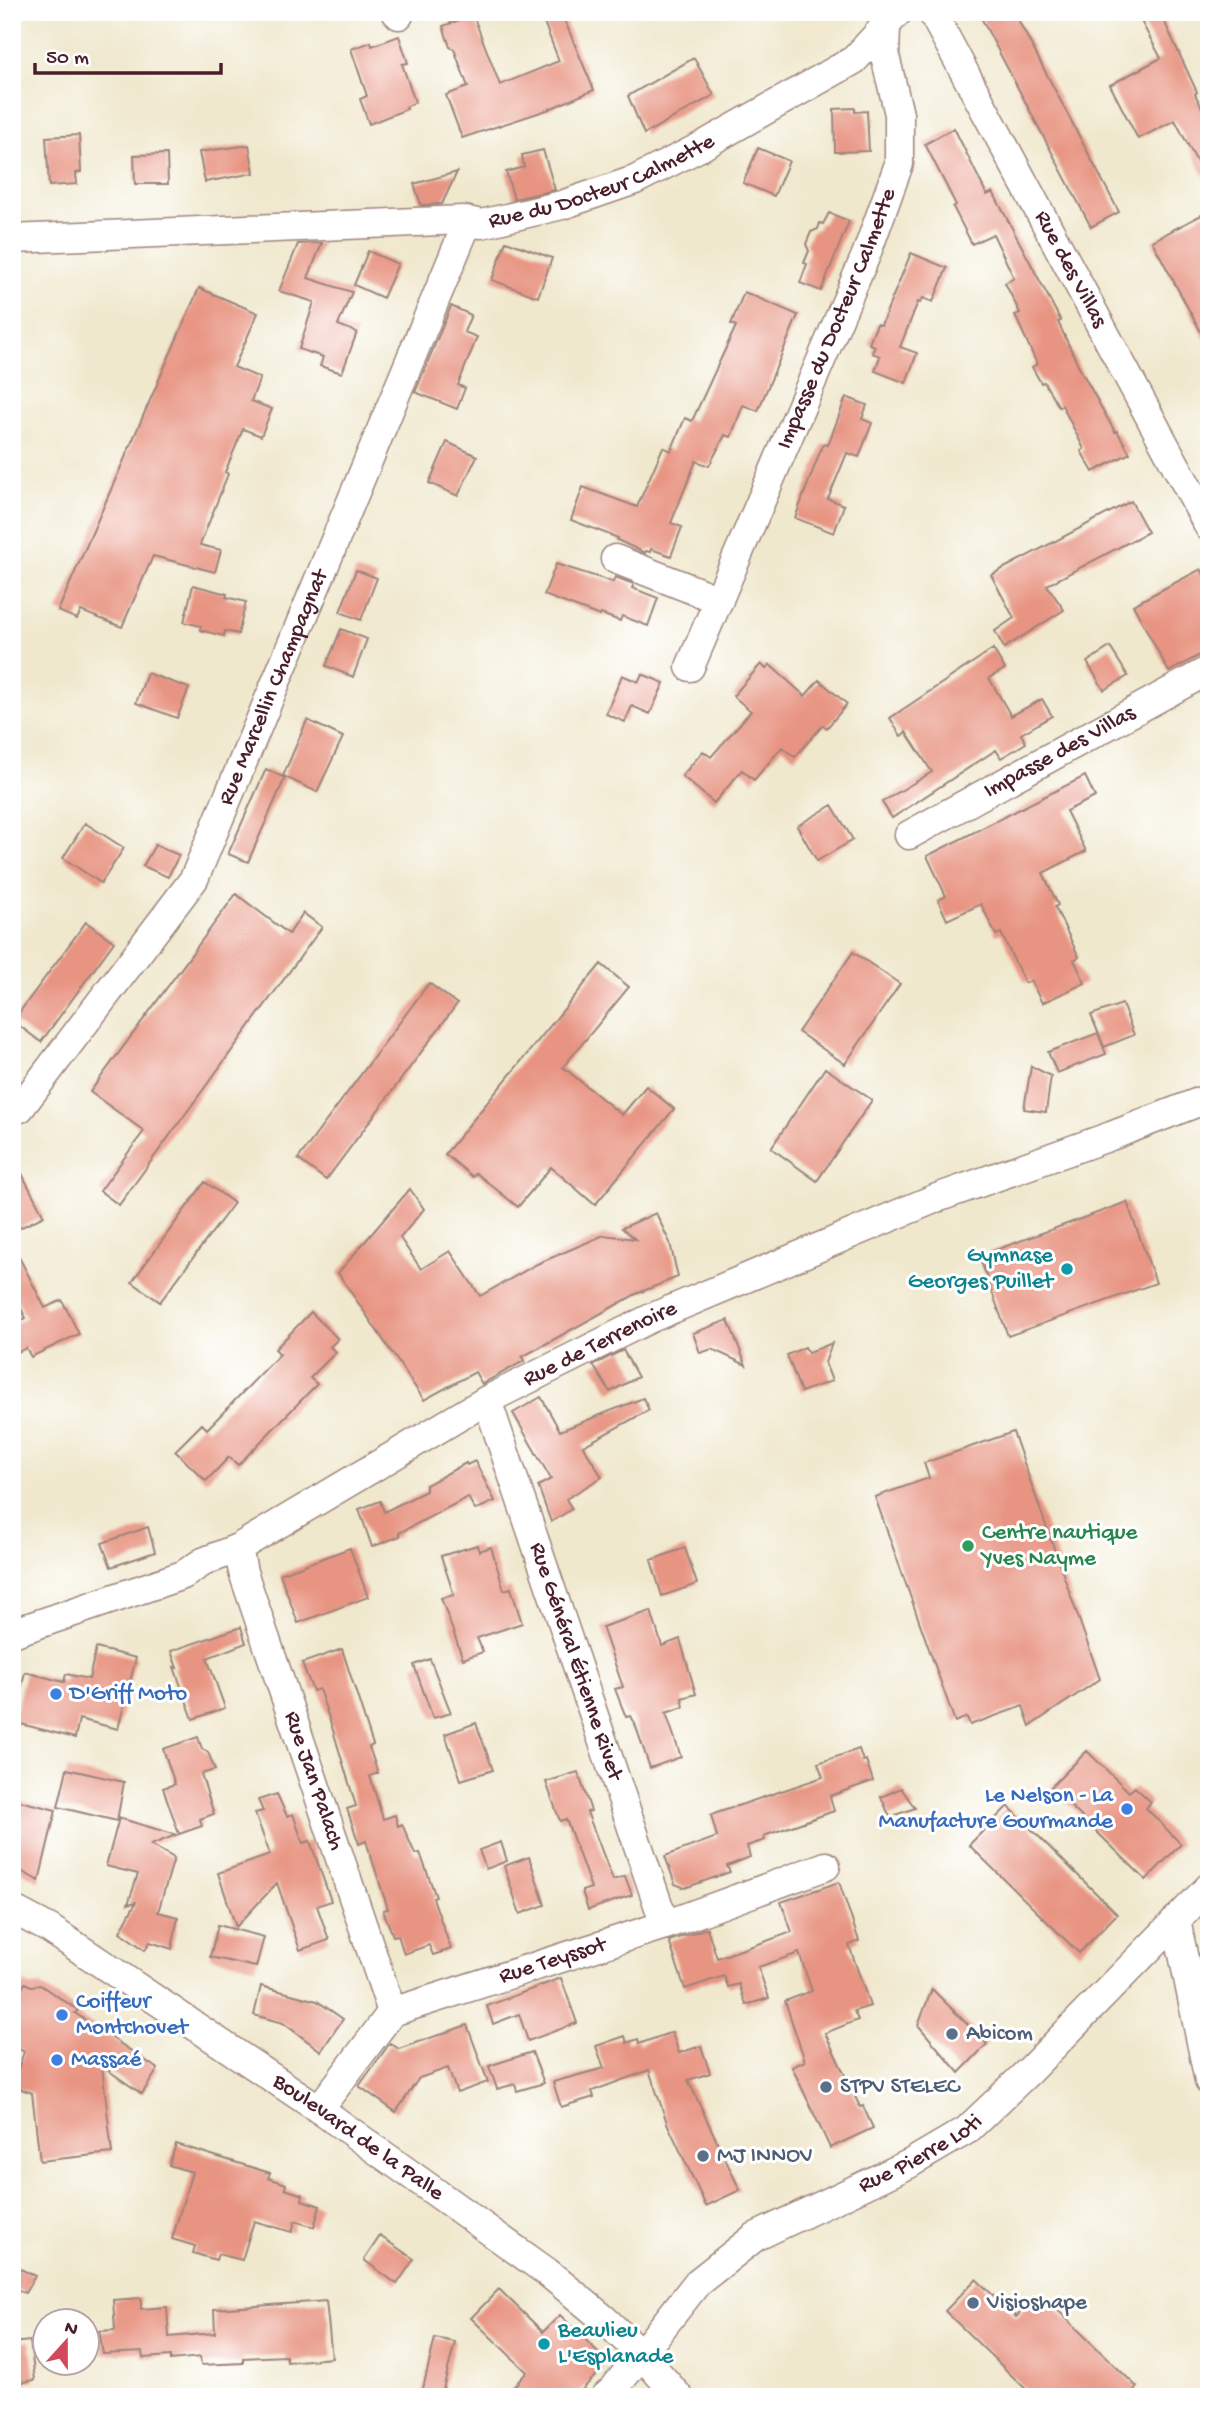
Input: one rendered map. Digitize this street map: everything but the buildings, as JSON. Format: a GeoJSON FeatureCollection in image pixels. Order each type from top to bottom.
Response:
{"type":"FeatureCollection","features":[{"type":"Feature","properties":{"kind":"street","name":"Rue des Villas"},"geometry":{"type":"LineString","coordinates":[[932,12],[1208,522]]}},
{"type":"Feature","properties":{"kind":"street","name":"Rue du Docteur Calmette"},"geometry":{"type":"LineString","coordinates":[[12,239],[468,221],[481,224],[562,205],[635,180],[702,146],[854,60],[892,20]]}},
{"type":"Feature","properties":{"kind":"street","name":"Impasse du Docteur Calmette"},"geometry":{"type":"LineString","coordinates":[[690,667],[866,255],[899,164],[899,114],[885,56],[892,20]]}},
{"type":"Feature","properties":{"kind":"street","name":"Rue Marcellin Champagnat"},"geometry":{"type":"LineString","coordinates":[[12,1112],[20,1108],[194,879],[468,221]]}},
{"type":"Feature","properties":{"kind":"street"},"geometry":{"type":"LineString","coordinates":[[615,559],[719,600]]}},
{"type":"Feature","properties":{"kind":"street","name":"Impasse des Villas"},"geometry":{"type":"LineString","coordinates":[[909,835],[1209,670]]}},
{"type":"Feature","properties":{"kind":"street","name":"Rue de Terrenoire"},"geometry":{"type":"LineString","coordinates":[[12,1633],[183,1575],[203,1562],[238,1548],[487,1400],[651,1318],[933,1199],[1209,1098]]}},
{"type":"Feature","properties":{"kind":"street","name":"Rue Général Étienne Rivet"},"geometry":{"type":"LineString","coordinates":[[487,1400],[665,1925]]}},
{"type":"Feature","properties":{"kind":"street","name":"Rue Jan Palach"},"geometry":{"type":"LineString","coordinates":[[238,1548],[243,1572],[392,2012]]}},
{"type":"Feature","properties":{"kind":"street","name":"Rue Teyssot"},"geometry":{"type":"LineString","coordinates":[[392,2012],[665,1925],[827,1866]]}},
{"type":"Feature","properties":{"kind":"street","name":"Rue Pierre Loti"},"geometry":{"type":"LineString","coordinates":[[605,2397],[697,2283],[755,2237],[909,2165],[967,2130],[1030,2070],[1209,1887]]}},
{"type":"Feature","properties":{"kind":"street","name":"Boulevard de la Palle"},"geometry":{"type":"LineString","coordinates":[[12,1909],[50,1929],[319,2109],[547,2272],[641,2354],[678,2397]]}},
{"type":"Feature","properties":{"kind":"street"},"geometry":{"type":"LineString","coordinates":[[1176,1920],[1209,2081]]}},
{"type":"Feature","properties":{"kind":"street"},"geometry":{"type":"LineString","coordinates":[[319,2109],[392,2012]]}},
{"type":"Feature","properties":{"kind":"place","name":"Gymnase Georges Puillet"},"geometry":{"type":"Point","coordinates":[1067,1269]}},
{"type":"Feature","properties":{"kind":"place","name":"Centre nautique Yves Nayme"},"geometry":{"type":"Point","coordinates":[968,1546]}},
{"type":"Feature","properties":{"kind":"place","name":"D'Griff Moto"},"geometry":{"type":"Point","coordinates":[56,1694]}},
{"type":"Feature","properties":{"kind":"place","name":"Le Nelson - La Manufacture Gourmande"},"geometry":{"type":"Point","coordinates":[1127,1809]}},
{"type":"Feature","properties":{"kind":"place","name":"Coiffeur Montchovet"},"geometry":{"type":"Point","coordinates":[62,2015]}},
{"type":"Feature","properties":{"kind":"place","name":"Abicom"},"geometry":{"type":"Point","coordinates":[952,2034]}},
{"type":"Feature","properties":{"kind":"place","name":"Massaé"},"geometry":{"type":"Point","coordinates":[57,2060]}},
{"type":"Feature","properties":{"kind":"place","name":"STPV STELEC"},"geometry":{"type":"Point","coordinates":[826,2087]}},
{"type":"Feature","properties":{"kind":"place","name":"MJ INNOV"},"geometry":{"type":"Point","coordinates":[703,2156]}},
{"type":"Feature","properties":{"kind":"place","name":"Visioshape"},"geometry":{"type":"Point","coordinates":[973,2303]}},
{"type":"Feature","properties":{"kind":"place","name":"Beaulieu L'Esplanade"},"geometry":{"type":"Point","coordinates":[544,2344]}}]}
